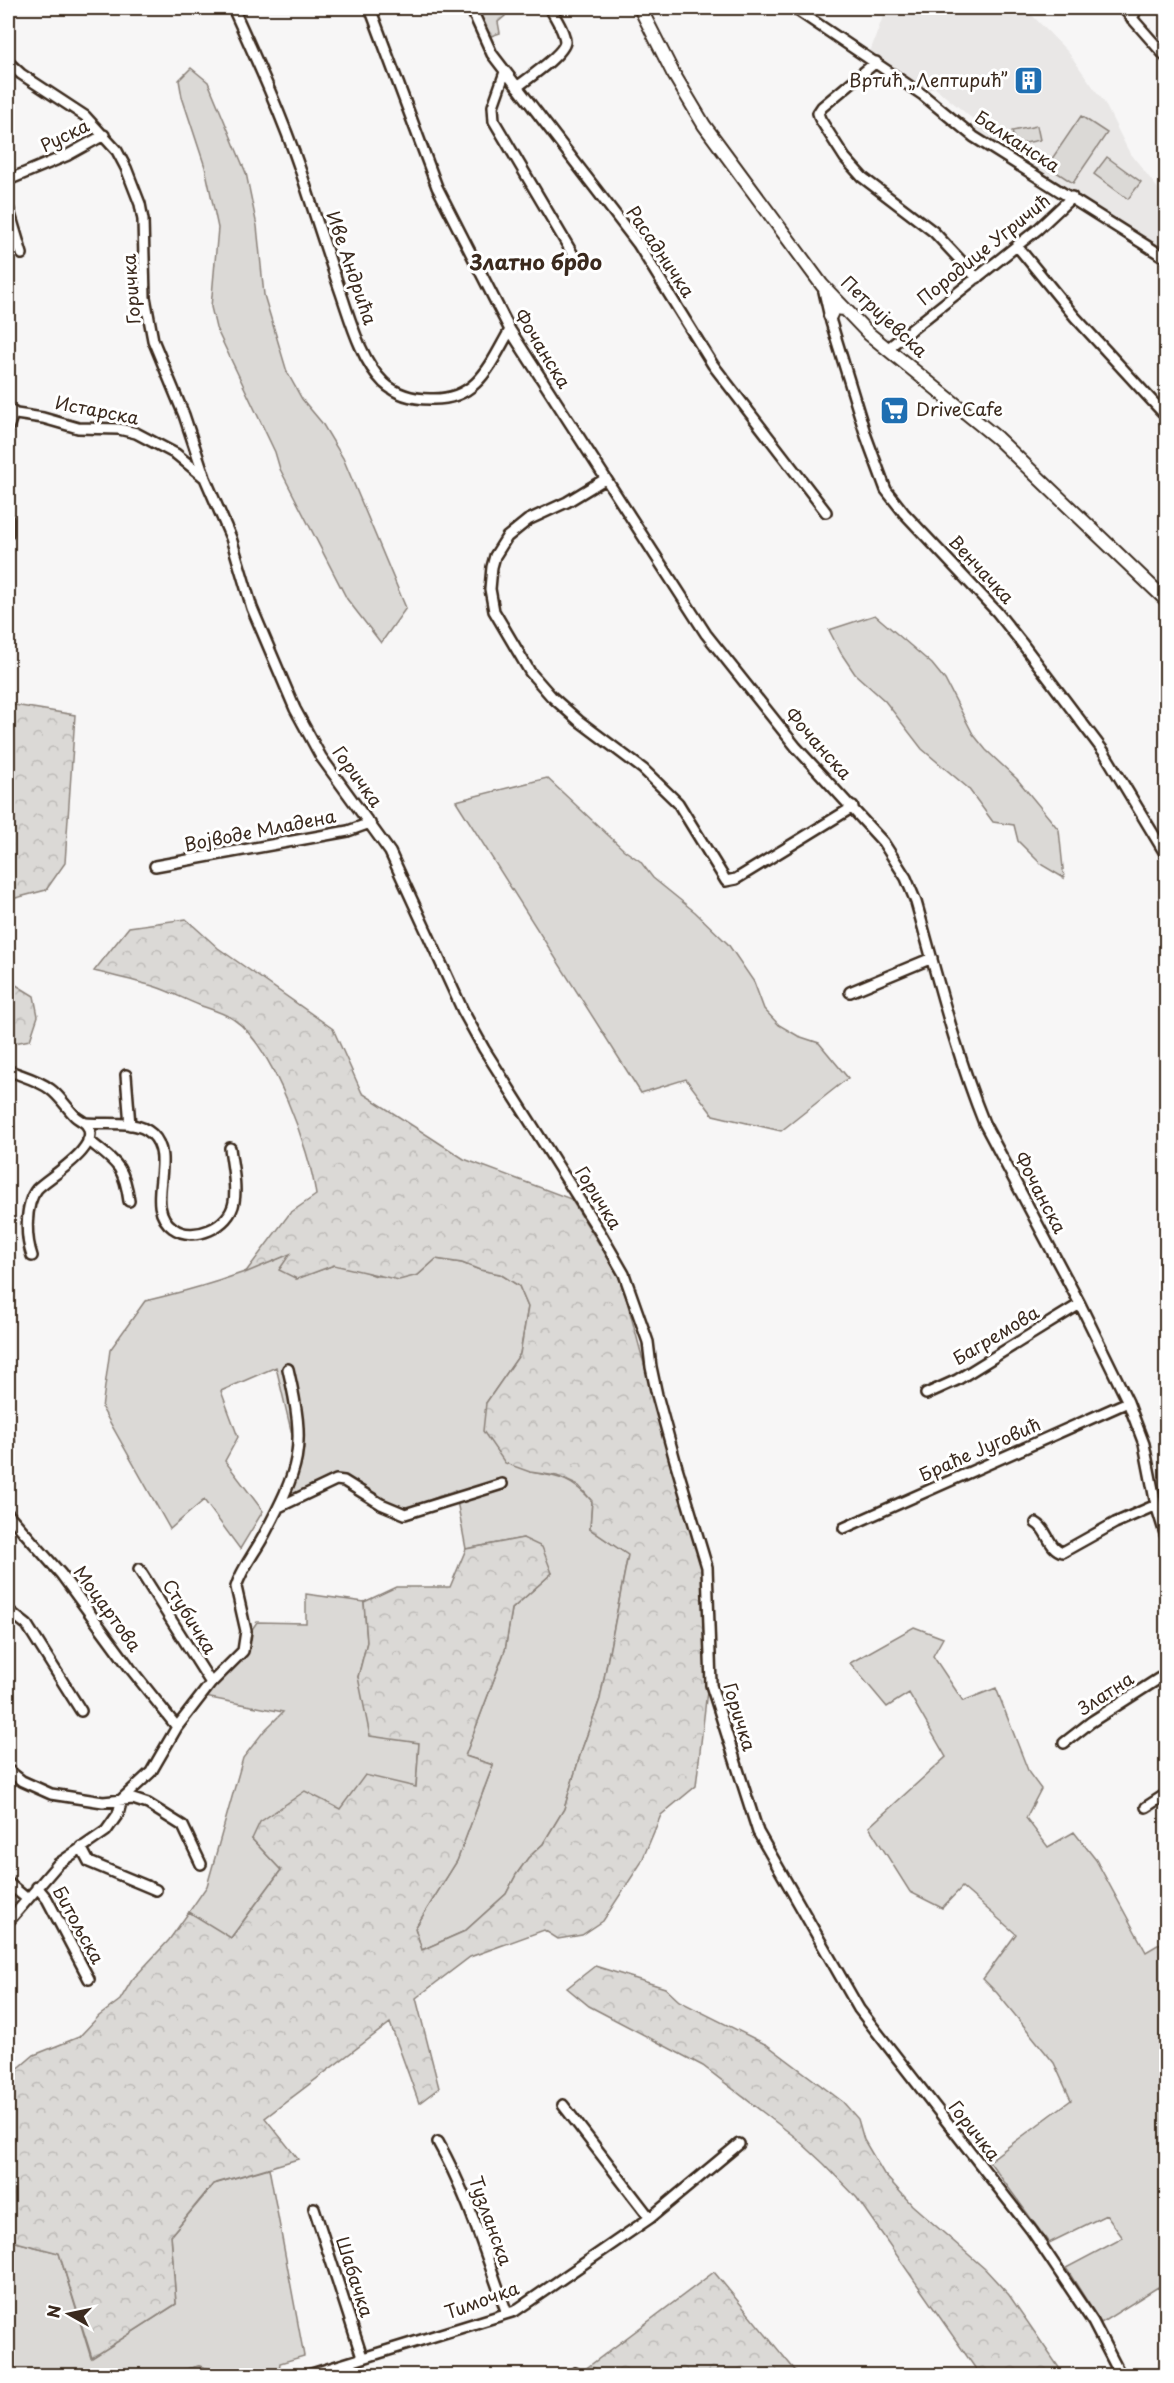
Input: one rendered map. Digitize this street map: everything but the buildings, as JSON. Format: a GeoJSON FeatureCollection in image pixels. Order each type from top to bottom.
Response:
{"type":"FeatureCollection","features":[{"type":"Feature","properties":{"kind":"main road","name":"Петријевска"},"geometry":{"type":"LineString","coordinates":[[640,8],[673,73],[704,125],[822,285],[887,349],[985,428],[1167,600]]}},
{"type":"Feature","properties":{"kind":"main road"},"geometry":{"type":"LineString","coordinates":[[830,316],[834,308],[845,309]]}},
{"type":"Feature","properties":{"kind":"street","name":"Иве Андрића"},"geometry":{"type":"LineString","coordinates":[[233,8],[273,100],[300,171],[351,323],[378,376],[403,395],[421,399],[452,398],[481,380],[510,330]]}},
{"type":"Feature","properties":{"kind":"street","name":"Фочанска"},"geometry":{"type":"LineString","coordinates":[[370,8],[437,187],[510,330],[670,580],[725,659],[796,747],[883,842],[906,878],[916,902],[961,1061],[984,1123],[1080,1304],[1128,1402],[1144,1444],[1156,1505],[1167,1537]]}},
{"type":"Feature","properties":{"kind":"street","name":"Расадничка"},"geometry":{"type":"LineString","coordinates":[[471,8],[492,54],[652,264],[713,365],[826,512]]}},
{"type":"Feature","properties":{"kind":"street"},"geometry":{"type":"LineString","coordinates":[[518,87],[556,56],[565,45],[565,39],[550,8]]}},
{"type":"Feature","properties":{"kind":"street","name":"Балканска"},"geometry":{"type":"LineString","coordinates":[[794,8],[923,95],[965,130],[1167,258]]}},
{"type":"Feature","properties":{"kind":"street"},"geometry":{"type":"LineString","coordinates":[[1123,8],[1167,57]]}},
{"type":"Feature","properties":{"kind":"street"},"geometry":{"type":"LineString","coordinates":[[1132,19],[1137,8]]}},
{"type":"Feature","properties":{"kind":"street","name":"Горичка"},"geometry":{"type":"LineString","coordinates":[[8,62],[21,74],[85,116],[117,151],[126,168],[140,204],[145,247],[145,297],[153,340],[184,415],[205,478],[231,538],[252,608],[295,709],[321,757],[390,852],[404,877],[453,991],[479,1039],[624,1274],[648,1342],[651,1367],[663,1418],[706,1561],[711,1638],[711,1684],[758,1832],[859,2009],[1038,2240],[1093,2322],[1121,2376]]}},
{"type":"Feature","properties":{"kind":"street"},"geometry":{"type":"LineString","coordinates":[[876,62],[822,107],[818,113],[820,119],[845,158],[862,177],[934,232],[978,278]]}},
{"type":"Feature","properties":{"kind":"street"},"geometry":{"type":"LineString","coordinates":[[505,72],[493,106],[494,122],[575,258]]}},
{"type":"Feature","properties":{"kind":"street","name":"Руска"},"geometry":{"type":"LineString","coordinates":[[8,180],[68,155],[104,135]]}},
{"type":"Feature","properties":{"kind":"street","name":"Породице Угричић"},"geometry":{"type":"LineString","coordinates":[[887,349],[1038,229],[1071,197]]}},
{"type":"Feature","properties":{"kind":"street"},"geometry":{"type":"LineString","coordinates":[[8,207],[22,254]]}},
{"type":"Feature","properties":{"kind":"street"},"geometry":{"type":"LineString","coordinates":[[1017,246],[1076,317],[1167,416]]}},
{"type":"Feature","properties":{"kind":"street","name":"Венчачка"},"geometry":{"type":"LineString","coordinates":[[822,285],[866,436],[886,490],[904,513],[998,612],[1104,752],[1167,855]]}},
{"type":"Feature","properties":{"kind":"street"},"geometry":{"type":"LineString","coordinates":[[8,428],[10,411]]}},
{"type":"Feature","properties":{"kind":"street","name":"Истарска"},"geometry":{"type":"LineString","coordinates":[[10,411],[78,428],[119,429],[136,433],[176,454],[205,478]]}},
{"type":"Feature","properties":{"kind":"street"},"geometry":{"type":"LineString","coordinates":[[605,479],[567,502],[528,520],[507,537],[495,556],[490,589],[494,611],[530,672],[560,704],[632,760],[669,793],[688,817],[726,881],[736,879],[853,807]]}},
{"type":"Feature","properties":{"kind":"street"},"geometry":{"type":"LineString","coordinates":[[8,519],[8,534]]}},
{"type":"Feature","properties":{"kind":"street","name":"Војводе Младена"},"geometry":{"type":"LineString","coordinates":[[155,866],[348,831],[370,823]]}},
{"type":"Feature","properties":{"kind":"street"},"geometry":{"type":"LineString","coordinates":[[849,992],[932,958]]}},
{"type":"Feature","properties":{"kind":"street"},"geometry":{"type":"LineString","coordinates":[[8,1070],[50,1089],[89,1129],[88,1140],[72,1162],[38,1189],[35,1194],[27,1226],[27,1237],[32,1256]]}},
{"type":"Feature","properties":{"kind":"street"},"geometry":{"type":"LineString","coordinates":[[126,1076],[130,1125]]}},
{"type":"Feature","properties":{"kind":"street"},"geometry":{"type":"LineString","coordinates":[[86,1124],[130,1125],[144,1128],[158,1141],[162,1160],[161,1212],[173,1229],[188,1234],[204,1233],[228,1216],[233,1209],[235,1190],[230,1148]]}},
{"type":"Feature","properties":{"kind":"street"},"geometry":{"type":"LineString","coordinates":[[88,1140],[116,1162],[126,1184],[129,1201]]}},
{"type":"Feature","properties":{"kind":"street","name":"Багремова"},"geometry":{"type":"LineString","coordinates":[[926,1394],[957,1380],[1080,1304]]}},
{"type":"Feature","properties":{"kind":"street"},"geometry":{"type":"LineString","coordinates":[[8,1922],[26,1898],[58,1864],[112,1825],[122,1799],[157,1765],[177,1727],[211,1683],[243,1651],[246,1631],[236,1587],[279,1507],[294,1473],[299,1443],[297,1414],[288,1369]]}},
{"type":"Feature","properties":{"kind":"street","name":"Браће Југовић"},"geometry":{"type":"LineString","coordinates":[[844,1528],[1128,1402]]}},
{"type":"Feature","properties":{"kind":"street"},"geometry":{"type":"LineString","coordinates":[[279,1507],[336,1480],[344,1481],[381,1504],[405,1514],[502,1485]]}},
{"type":"Feature","properties":{"kind":"street"},"geometry":{"type":"LineString","coordinates":[[1036,1523],[1043,1528],[1054,1547],[1063,1551],[1115,1523],[1156,1505]]}},
{"type":"Feature","properties":{"kind":"street","name":"Моцартова"},"geometry":{"type":"LineString","coordinates":[[8,1514],[61,1574],[130,1668],[177,1727]]}},
{"type":"Feature","properties":{"kind":"street","name":"Стубичка"},"geometry":{"type":"LineString","coordinates":[[139,1569],[211,1683]]}},
{"type":"Feature","properties":{"kind":"street"},"geometry":{"type":"LineString","coordinates":[[8,1610],[27,1625],[81,1711]]}},
{"type":"Feature","properties":{"kind":"street","name":"Златна"},"geometry":{"type":"LineString","coordinates":[[1064,1743],[1092,1722],[1167,1674]]}},
{"type":"Feature","properties":{"kind":"street"},"geometry":{"type":"LineString","coordinates":[[8,1770],[22,1781],[51,1794],[103,1802],[122,1799],[138,1800],[179,1823],[186,1831],[201,1864]]}},
{"type":"Feature","properties":{"kind":"street"},"geometry":{"type":"LineString","coordinates":[[1146,1807],[1167,1794]]}},
{"type":"Feature","properties":{"kind":"street"},"geometry":{"type":"LineString","coordinates":[[81,1847],[89,1862],[156,1890]]}},
{"type":"Feature","properties":{"kind":"street"},"geometry":{"type":"LineString","coordinates":[[8,1883],[26,1898]]}},
{"type":"Feature","properties":{"kind":"street","name":"Битољска"},"geometry":{"type":"LineString","coordinates":[[37,1887],[47,1899],[89,1979]]}},
{"type":"Feature","properties":{"kind":"street"},"geometry":{"type":"LineString","coordinates":[[563,2105],[650,2218]]}},
{"type":"Feature","properties":{"kind":"street","name":"Тузланска"},"geometry":{"type":"LineString","coordinates":[[438,2142],[469,2205],[507,2313]]}},
{"type":"Feature","properties":{"kind":"street","name":"Тимочка"},"geometry":{"type":"LineString","coordinates":[[305,2376],[524,2306],[650,2218],[739,2144]]}},
{"type":"Feature","properties":{"kind":"street","name":"Шабачка"},"geometry":{"type":"LineString","coordinates":[[314,2208],[362,2357]]}},
{"type":"Feature","properties":{"kind":"shaded area"},"geometry":{"type":"Polygon","coordinates":[[[886,8],[1025,8],[1068,52],[1104,102],[1128,150],[1166,199],[1166,237],[1160,247],[969,128],[974,120],[934,87],[929,90],[870,52],[886,8]]]}},
{"type":"Feature","properties":{"kind":"green space"},"geometry":{"type":"Polygon","coordinates":[[[476,8],[501,8],[505,16],[498,22],[500,33],[488,37],[476,8]]]}},
{"type":"Feature","properties":{"kind":"green space"},"geometry":{"type":"Polygon","coordinates":[[[191,68],[208,82],[246,173],[257,226],[264,295],[287,372],[302,399],[322,423],[343,458],[406,608],[381,643],[347,599],[280,469],[275,452],[216,328],[211,307],[218,228],[205,167],[182,97],[179,80],[191,68]]]}},
{"type":"Feature","properties":{"kind":"green space"},"geometry":{"type":"Polygon","coordinates":[[[1081,116],[1107,133],[1073,183],[1047,166],[1081,116]]]}},
{"type":"Feature","properties":{"kind":"green space"},"geometry":{"type":"Polygon","coordinates":[[[1037,126],[1040,140],[1015,145],[1012,131],[1037,126]]]}},
{"type":"Feature","properties":{"kind":"green space"},"geometry":{"type":"Polygon","coordinates":[[[1107,157],[1141,182],[1128,199],[1094,174],[1107,157]]]}},
{"type":"Feature","properties":{"kind":"green space"},"geometry":{"type":"Polygon","coordinates":[[[875,615],[932,664],[945,680],[973,734],[986,750],[1017,779],[1059,830],[1064,878],[1042,865],[1018,841],[1014,825],[993,822],[968,788],[922,749],[885,701],[855,674],[829,630],[875,615]]]}},
{"type":"Feature","properties":{"kind":"green space"},"geometry":{"type":"Polygon","coordinates":[[[8,704],[75,715],[65,863],[46,890],[8,900],[8,704]]]}},
{"type":"Feature","properties":{"kind":"green space"},"geometry":{"type":"Polygon","coordinates":[[[547,778],[624,850],[640,861],[653,878],[695,912],[728,944],[754,982],[764,1009],[779,1025],[798,1036],[819,1043],[848,1078],[781,1131],[713,1115],[686,1079],[641,1093],[456,801],[547,778]]]}},
{"type":"Feature","properties":{"kind":"green space"},"geometry":{"type":"Polygon","coordinates":[[[186,919],[218,948],[333,1029],[362,1093],[464,1159],[571,1199],[621,1279],[655,1404],[700,1547],[708,1682],[696,1786],[661,1815],[641,1863],[603,1921],[582,1935],[558,1939],[544,1930],[470,1957],[416,1998],[439,2088],[419,2103],[390,2023],[265,2118],[298,2159],[213,2184],[171,2235],[176,2304],[92,2358],[59,2253],[8,2240],[8,2077],[34,2055],[79,2037],[99,2016],[120,2000],[132,1980],[169,1940],[189,1912],[231,1938],[281,1870],[252,1839],[260,1822],[305,1791],[340,1809],[365,1775],[416,1787],[419,1743],[370,1736],[358,1677],[367,1642],[364,1602],[396,1587],[450,1587],[466,1549],[523,1538],[542,1547],[552,1573],[512,1609],[505,1650],[465,1756],[493,1765],[457,1861],[415,1928],[422,1950],[465,1931],[506,1894],[516,1875],[528,1858],[543,1844],[564,1809],[600,1699],[628,1555],[590,1529],[592,1501],[579,1486],[557,1476],[530,1472],[505,1463],[483,1431],[486,1403],[520,1354],[528,1307],[519,1286],[500,1274],[462,1263],[436,1259],[418,1275],[399,1280],[334,1265],[297,1279],[279,1270],[290,1254],[245,1273],[290,1213],[316,1195],[306,1152],[287,1099],[275,1074],[248,1032],[233,1019],[156,987],[94,971],[129,927],[186,919]]]}},
{"type":"Feature","properties":{"kind":"green space"},"geometry":{"type":"Polygon","coordinates":[[[8,980],[34,996],[38,1016],[30,1040],[14,1043],[8,1041],[8,980]]]}},
{"type":"Feature","properties":{"kind":"green space"},"geometry":{"type":"Polygon","coordinates":[[[291,1253],[296,1279],[334,1265],[355,1268],[376,1276],[418,1275],[436,1259],[462,1263],[500,1274],[519,1286],[528,1307],[520,1354],[486,1403],[530,1472],[557,1477],[578,1487],[592,1501],[590,1529],[628,1555],[600,1699],[564,1809],[543,1844],[528,1858],[516,1875],[506,1894],[465,1931],[422,1950],[415,1928],[457,1861],[493,1765],[465,1756],[505,1650],[512,1609],[552,1573],[523,1538],[466,1549],[455,1490],[404,1510],[338,1476],[287,1497],[294,1443],[276,1367],[221,1391],[238,1437],[225,1461],[263,1511],[240,1549],[204,1500],[170,1529],[102,1408],[110,1350],[145,1301],[219,1281],[291,1253]]]}},
{"type":"Feature","properties":{"kind":"green space"},"geometry":{"type":"Polygon","coordinates":[[[306,1594],[364,1602],[367,1642],[358,1677],[419,1743],[416,1787],[252,1839],[281,1870],[230,1939],[189,1912],[207,1886],[243,1758],[264,1731],[283,1712],[205,1697],[257,1622],[306,1623],[306,1594]]]}},
{"type":"Feature","properties":{"kind":"green space"},"geometry":{"type":"Polygon","coordinates":[[[914,1627],[943,1638],[933,1656],[963,1701],[996,1688],[1029,1773],[1041,1789],[1026,1818],[1048,1847],[1074,1832],[1096,1860],[1146,1952],[1166,1940],[1166,2298],[1158,2287],[1101,2323],[1066,2268],[1123,2238],[1106,2215],[1049,2243],[989,2161],[1071,2100],[1054,2063],[983,1979],[1016,1934],[962,1887],[942,1908],[910,1892],[869,1827],[946,1757],[909,1693],[887,1707],[850,1663],[914,1627]]]}},
{"type":"Feature","properties":{"kind":"green space"},"geometry":{"type":"Polygon","coordinates":[[[595,1966],[665,1988],[679,2001],[767,2045],[843,2102],[858,2119],[864,2140],[884,2174],[912,2205],[985,2269],[1009,2295],[1064,2375],[980,2375],[857,2198],[824,2164],[795,2137],[703,2066],[589,2006],[567,1988],[595,1966]]]}},
{"type":"Feature","properties":{"kind":"green space"},"geometry":{"type":"Polygon","coordinates":[[[269,2168],[304,2356],[280,2363],[279,2370],[272,2375],[221,2375],[217,2371],[199,2366],[173,2372],[136,2371],[128,2376],[8,2375],[8,2240],[59,2253],[91,2358],[176,2304],[171,2235],[214,2184],[269,2168]]]}},
{"type":"Feature","properties":{"kind":"green space"},"geometry":{"type":"Polygon","coordinates":[[[714,2272],[799,2375],[576,2376],[714,2272]]]}},
{"type":"Feature","properties":{"kind":"green space"},"geometry":{"type":"Polygon","coordinates":[[[199,2366],[217,2371],[221,2375],[128,2375],[136,2371],[173,2372],[199,2366]]]}},
{"type":"Feature","properties":{"kind":"place","name":"Вртић „Лептирић”"},"geometry":{"type":"Point","coordinates":[1029,81]}},
{"type":"Feature","properties":{"kind":"place","name":"DriveCafe"},"geometry":{"type":"Point","coordinates":[895,410]}},
{"type":"Feature","properties":{"kind":"district","name":"Златно брдо"},"geometry":{"type":"Point","coordinates":[536,263]}}]}
